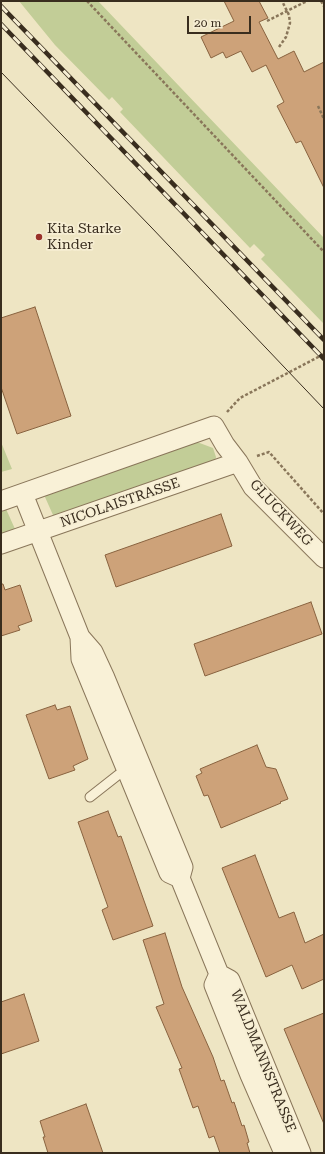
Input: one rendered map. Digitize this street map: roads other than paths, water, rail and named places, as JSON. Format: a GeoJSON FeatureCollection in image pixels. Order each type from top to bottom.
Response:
{"type":"FeatureCollection","features":[{"type":"Feature","properties":{"kind":"street","name":"GLUCKWEG"},"geometry":{"type":"LineString","coordinates":[[23,494],[219,420],[225,445],[238,462],[253,487],[324,558]]}},
{"type":"Feature","properties":{"kind":"street","name":"NICOLAISTRASSE"},"geometry":{"type":"LineString","coordinates":[[1,544],[238,462]]}},
{"type":"Feature","properties":{"kind":"street"},"geometry":{"type":"LineString","coordinates":[[1,501],[23,494]]}},
{"type":"Feature","properties":{"kind":"street","name":"WALDMANNSTRASSE"},"geometry":{"type":"LineString","coordinates":[[23,494],[80,636],[81,659],[114,720],[133,767],[169,873],[180,878],[218,974],[214,985],[284,1153]]}},
{"type":"Feature","properties":{"kind":"street","name":"WALDMANNSTRASSE"},"geometry":{"type":"LineString","coordinates":[[218,974],[230,980],[301,1153]]}},
{"type":"Feature","properties":{"kind":"lane"},"geometry":{"type":"LineString","coordinates":[[90,797],[118,775],[133,767]]}},
{"type":"Feature","properties":{"kind":"tram line"},"geometry":{"type":"LineString","coordinates":[[1,72],[324,409]]}},
{"type":"Feature","properties":{"kind":"railway"},"geometry":{"type":"LineString","coordinates":[[1,6],[324,340]]}},
{"type":"Feature","properties":{"kind":"railway"},"geometry":{"type":"LineString","coordinates":[[1,24],[324,359]]}},
{"type":"Feature","properties":{"kind":"place","name":"Kita Starke Kinder"},"geometry":{"type":"Point","coordinates":[39,237]}}]}
